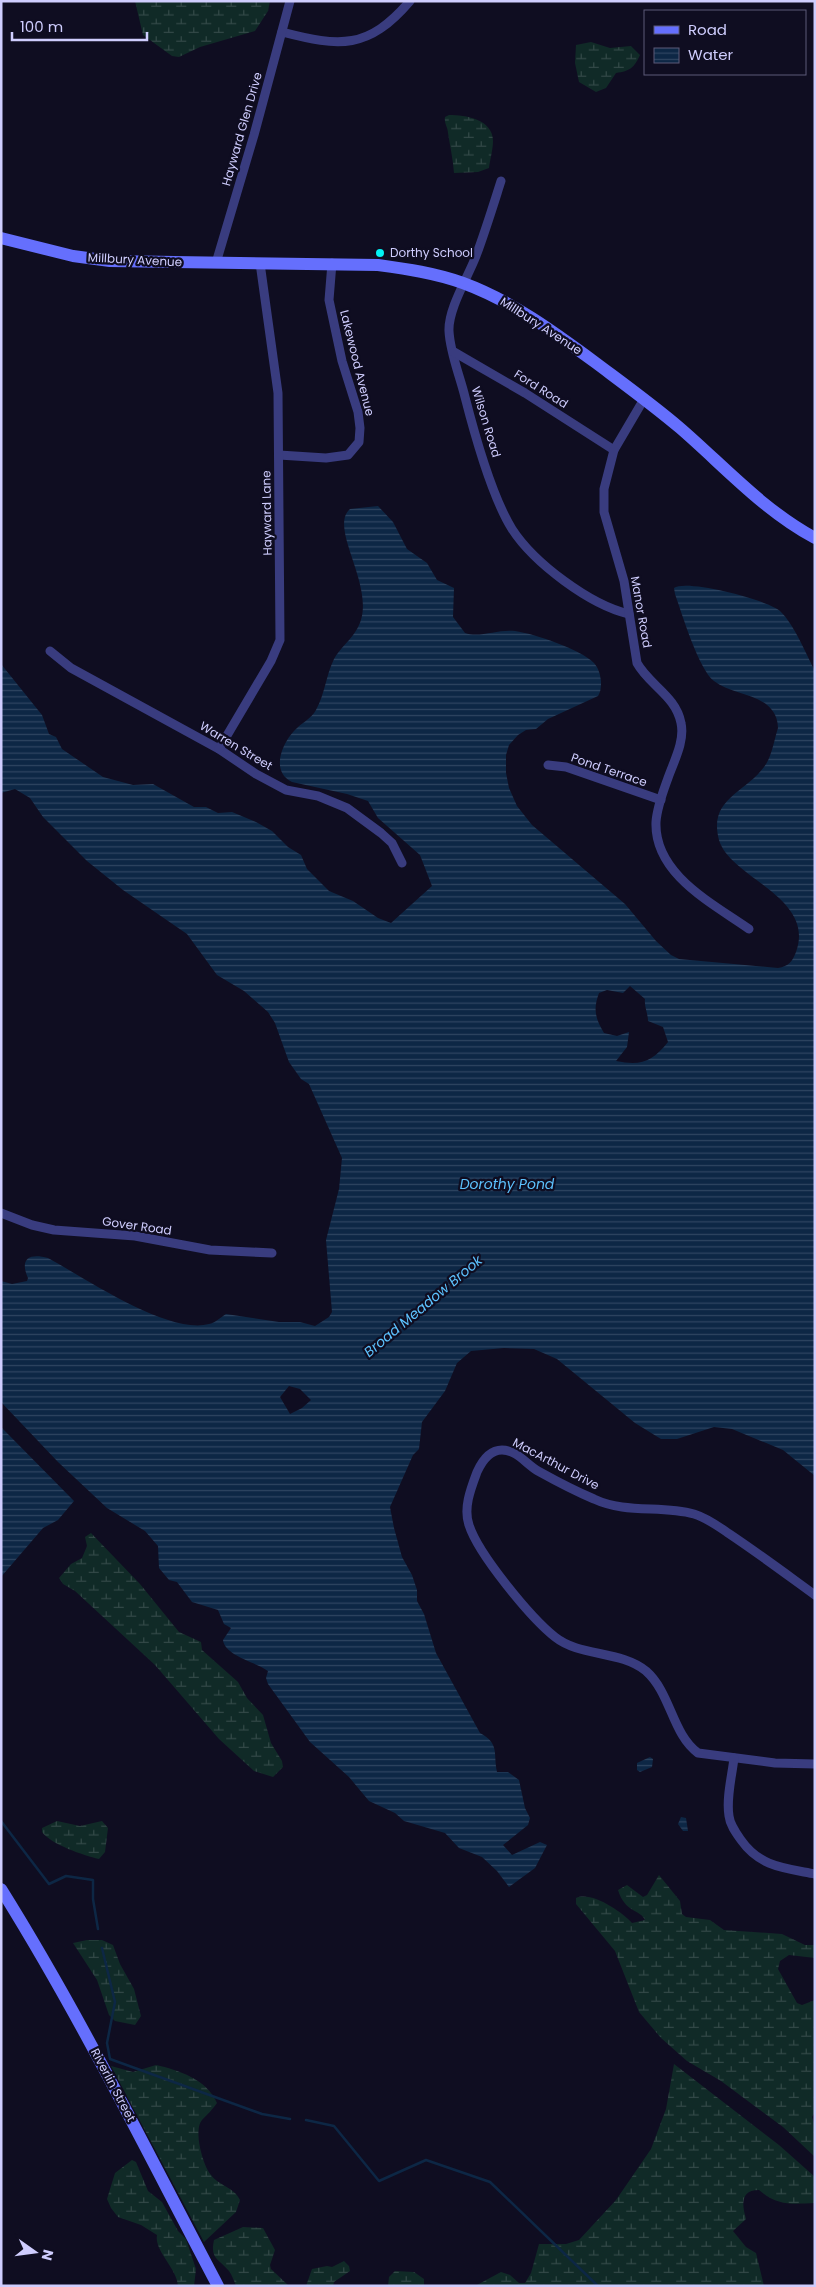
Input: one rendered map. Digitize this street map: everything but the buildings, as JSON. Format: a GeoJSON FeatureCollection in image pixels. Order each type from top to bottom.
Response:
{"type":"FeatureCollection","features":[{"type":"Feature","properties":{"kind":"main road","name":"Millbury Avenue"},"geometry":{"type":"LineString","coordinates":[[1,238],[73,256],[110,261],[378,265],[408,269],[464,284],[496,297],[530,316],[644,399],[679,427],[764,503],[815,538]]}},
{"type":"Feature","properties":{"kind":"main road","name":"Riverlin Street"},"geometry":{"type":"LineString","coordinates":[[1,1889],[44,1957],[80,2022],[218,2286]]}},
{"type":"Feature","properties":{"kind":"street","name":"Hayward Glen Drive"},"geometry":{"type":"LineString","coordinates":[[216,263],[290,1]]}},
{"type":"Feature","properties":{"kind":"street"},"geometry":{"type":"LineString","coordinates":[[282,32],[329,42],[356,40],[386,26],[410,1]]}},
{"type":"Feature","properties":{"kind":"street","name":"Wilson Road"},"geometry":{"type":"LineString","coordinates":[[501,181],[450,320],[449,330],[470,414],[487,469],[512,528],[541,560],[594,602],[613,611],[629,614]]}},
{"type":"Feature","properties":{"kind":"street","name":"Hayward Lane"},"geometry":{"type":"LineString","coordinates":[[219,749],[271,661],[280,640],[278,393],[260,263]]}},
{"type":"Feature","properties":{"kind":"street","name":"Lakewood Avenue"},"geometry":{"type":"LineString","coordinates":[[279,455],[333,457],[348,455],[359,442],[358,412],[342,360],[329,300],[332,263]]}},
{"type":"Feature","properties":{"kind":"street","name":"Ford Road"},"geometry":{"type":"LineString","coordinates":[[454,352],[534,398],[614,450]]}},
{"type":"Feature","properties":{"kind":"street","name":"Manor Road"},"geometry":{"type":"LineString","coordinates":[[644,399],[614,450],[605,479],[604,512],[624,581],[637,662],[642,672],[674,705],[682,727],[680,745],[660,800],[656,821],[657,840],[667,863],[693,888],[749,929]]}},
{"type":"Feature","properties":{"kind":"street","name":"Warren Street"},"geometry":{"type":"LineString","coordinates":[[50,652],[71,668],[219,749],[256,774],[286,790],[318,796],[347,808],[381,832],[392,843],[402,863]]}},
{"type":"Feature","properties":{"kind":"street","name":"Pond Terrace"},"geometry":{"type":"LineString","coordinates":[[548,765],[566,767],[660,800]]}},
{"type":"Feature","properties":{"kind":"street","name":"Gover Road"},"geometry":{"type":"LineString","coordinates":[[1,1213],[32,1225],[54,1230],[135,1236],[210,1250],[272,1253]]}},
{"type":"Feature","properties":{"kind":"street","name":"MacArthur Drive"},"geometry":{"type":"LineString","coordinates":[[734,1758],[704,1755],[693,1750],[679,1727],[663,1692],[650,1675],[625,1660],[573,1645],[554,1636],[526,1606],[496,1569],[475,1538],[468,1516],[471,1491],[484,1459],[496,1450],[508,1451],[536,1470],[603,1503],[623,1508],[673,1509],[698,1515],[815,1594]]}},
{"type":"Feature","properties":{"kind":"street"},"geometry":{"type":"LineString","coordinates":[[815,1764],[775,1763],[734,1758],[728,1816],[734,1830],[748,1852],[759,1860],[774,1866],[815,1874]]}},
{"type":"Feature","properties":{"kind":"green space"},"geometry":{"type":"Polygon","coordinates":[[[135,1],[270,1],[268,11],[255,31],[200,47],[179,57],[172,56],[143,35],[135,1]]]}},
{"type":"Feature","properties":{"kind":"green space"},"geometry":{"type":"Polygon","coordinates":[[[591,42],[610,48],[631,46],[640,55],[631,68],[616,73],[606,88],[596,92],[579,82],[575,63],[576,45],[591,42]]]}},
{"type":"Feature","properties":{"kind":"green space"},"geometry":{"type":"Polygon","coordinates":[[[449,115],[470,117],[483,123],[488,128],[492,134],[493,141],[489,168],[478,172],[454,173],[445,119],[449,115]]]}},
{"type":"Feature","properties":{"kind":"green space"},"geometry":{"type":"Polygon","coordinates":[[[91,1533],[140,1584],[179,1632],[201,1642],[202,1650],[238,1682],[247,1698],[263,1715],[271,1743],[282,1761],[283,1767],[273,1777],[254,1771],[219,1739],[155,1665],[75,1591],[63,1584],[59,1578],[71,1564],[82,1558],[87,1546],[85,1537],[91,1533]]]}},
{"type":"Feature","properties":{"kind":"green space"},"geometry":{"type":"Polygon","coordinates":[[[57,1821],[80,1826],[102,1821],[108,1828],[105,1852],[99,1859],[53,1841],[42,1832],[42,1828],[57,1821]]]}},
{"type":"Feature","properties":{"kind":"green space"},"geometry":{"type":"Polygon","coordinates":[[[659,1875],[680,1901],[682,1914],[686,1917],[710,1920],[724,1930],[782,1934],[805,1945],[815,1945],[815,1958],[789,1955],[780,1961],[778,1969],[797,2003],[802,2005],[815,2000],[815,2112],[812,2117],[815,2126],[815,2157],[783,2127],[721,2081],[687,2061],[661,2038],[639,2012],[615,1951],[576,1904],[576,1898],[590,1897],[614,1908],[632,1923],[645,1920],[643,1916],[624,1903],[618,1890],[627,1885],[643,1897],[647,1895],[659,1875]]]}},
{"type":"Feature","properties":{"kind":"green space"},"geometry":{"type":"Polygon","coordinates":[[[87,1940],[102,1940],[113,1945],[120,1964],[134,1989],[141,2016],[135,2025],[115,2021],[109,2015],[97,1980],[73,1943],[87,1940]]]}},
{"type":"Feature","properties":{"kind":"green space"},"geometry":{"type":"Polygon","coordinates":[[[674,2064],[779,2145],[815,2177],[815,2203],[785,2203],[772,2199],[759,2190],[745,2195],[743,2204],[746,2219],[733,2231],[746,2247],[756,2253],[764,2286],[475,2286],[501,2272],[510,2275],[519,2283],[525,2283],[531,2273],[539,2244],[566,2244],[579,2240],[616,2200],[651,2149],[666,2109],[674,2064]]]}},
{"type":"Feature","properties":{"kind":"green space"},"geometry":{"type":"Polygon","coordinates":[[[156,2065],[191,2077],[206,2088],[217,2103],[199,2125],[200,2148],[205,2164],[214,2179],[234,2192],[240,2200],[236,2212],[204,2242],[111,2066],[133,2072],[156,2065]]]}},
{"type":"Feature","properties":{"kind":"green space"},"geometry":{"type":"Polygon","coordinates":[[[132,2160],[136,2162],[148,2191],[162,2202],[178,2231],[186,2239],[196,2269],[194,2286],[178,2286],[177,2279],[159,2247],[157,2235],[141,2225],[118,2217],[111,2208],[107,2199],[115,2173],[132,2160]]]}},
{"type":"Feature","properties":{"kind":"green space"},"geometry":{"type":"Polygon","coordinates":[[[243,2227],[263,2228],[275,2250],[270,2265],[271,2269],[289,2286],[236,2286],[229,2271],[214,2255],[213,2246],[214,2240],[243,2227]]]}},
{"type":"Feature","properties":{"kind":"green space"},"geometry":{"type":"Polygon","coordinates":[[[344,2261],[349,2266],[350,2271],[334,2282],[333,2286],[306,2286],[312,2269],[332,2267],[344,2261]]]}},
{"type":"Feature","properties":{"kind":"green space"},"geometry":{"type":"Polygon","coordinates":[[[395,2271],[414,2272],[424,2279],[424,2286],[388,2286],[389,2277],[395,2271]]]}},
{"type":"Feature","properties":{"kind":"water","name":"Dorothy Pond"},"geometry":{"type":"Polygon","coordinates":[[[378,506],[393,522],[407,549],[427,563],[437,580],[454,588],[453,617],[465,633],[477,635],[515,631],[524,633],[568,648],[596,665],[601,681],[601,689],[598,696],[548,719],[536,729],[526,730],[518,735],[509,745],[506,755],[506,773],[509,788],[517,806],[532,825],[625,904],[656,941],[671,955],[679,959],[778,968],[790,963],[793,958],[796,952],[799,933],[794,917],[783,902],[738,866],[726,853],[719,840],[717,826],[723,806],[756,776],[767,763],[778,728],[776,717],[763,702],[722,686],[708,675],[697,654],[674,588],[694,586],[710,588],[773,606],[790,623],[815,671],[815,1476],[783,1450],[732,1429],[714,1427],[677,1439],[661,1439],[635,1423],[557,1359],[534,1349],[504,1348],[471,1351],[457,1363],[445,1391],[422,1422],[419,1449],[413,1455],[390,1507],[402,1557],[412,1575],[417,1590],[417,1601],[424,1614],[436,1653],[480,1733],[491,1741],[497,1772],[508,1772],[519,1780],[525,1808],[530,1818],[528,1825],[503,1845],[512,1855],[540,1842],[547,1845],[535,1868],[509,1887],[497,1871],[482,1857],[459,1848],[445,1833],[404,1821],[395,1813],[369,1801],[349,1777],[310,1742],[268,1684],[266,1678],[268,1671],[235,1654],[225,1646],[223,1640],[231,1628],[224,1624],[218,1610],[192,1602],[177,1582],[169,1580],[159,1568],[158,1546],[145,1531],[107,1508],[58,1462],[1,1402],[1,1281],[12,1284],[27,1281],[25,1266],[31,1257],[48,1258],[127,1303],[172,1321],[192,1325],[209,1324],[226,1314],[279,1322],[300,1322],[315,1326],[329,1317],[332,1312],[326,1240],[339,1189],[342,1158],[309,1084],[301,1079],[289,1062],[275,1023],[268,1012],[244,991],[217,975],[187,934],[123,890],[87,861],[43,817],[30,798],[15,789],[1,793],[1,664],[42,715],[49,734],[56,737],[62,749],[103,777],[133,785],[153,784],[194,807],[206,807],[218,813],[232,812],[256,822],[272,831],[288,847],[301,855],[307,869],[329,891],[353,901],[378,918],[391,923],[432,886],[420,855],[378,818],[368,801],[347,794],[292,782],[286,778],[280,765],[280,758],[285,743],[294,731],[316,710],[334,659],[355,633],[362,614],[359,580],[345,531],[345,518],[350,509],[378,506]],[[630,986],[623,993],[607,990],[599,993],[596,1013],[604,1033],[617,1036],[629,1032],[627,1047],[616,1061],[632,1063],[651,1058],[668,1042],[663,1027],[648,1021],[645,999],[630,986]],[[289,1386],[280,1397],[290,1414],[302,1408],[311,1400],[300,1389],[289,1386]]]}},
{"type":"Feature","properties":{"kind":"water"},"geometry":{"type":"Polygon","coordinates":[[[1,1427],[74,1501],[58,1520],[43,1528],[1,1577],[1,1427]]]}},
{"type":"Feature","properties":{"kind":"water"},"geometry":{"type":"Polygon","coordinates":[[[650,1757],[653,1759],[652,1767],[640,1772],[637,1770],[637,1763],[650,1757]]]}},
{"type":"Feature","properties":{"kind":"water"},"geometry":{"type":"Polygon","coordinates":[[[681,1817],[686,1818],[688,1831],[683,1831],[678,1824],[681,1817]]]}},
{"type":"Feature","properties":{"kind":"waterway"},"geometry":{"type":"LineString","coordinates":[[1,1821],[49,1884],[66,1876],[93,1880],[93,1899],[98,1929]]}},
{"type":"Feature","properties":{"kind":"waterway"},"geometry":{"type":"LineString","coordinates":[[102,1948],[115,2002],[107,2043],[110,2059],[262,2114],[290,2119]]}},
{"type":"Feature","properties":{"kind":"waterway"},"geometry":{"type":"LineString","coordinates":[[306,2120],[334,2126],[379,2181],[426,2160],[490,2182],[598,2286]]}},
{"type":"Feature","properties":{"kind":"place","name":"Dorthy School"},"geometry":{"type":"Point","coordinates":[380,253]}},
{"type":"Feature","properties":{"kind":"water label","name":"Broad Meadow Brook"},"geometry":{"type":"Point","coordinates":[423,1306]}}]}
